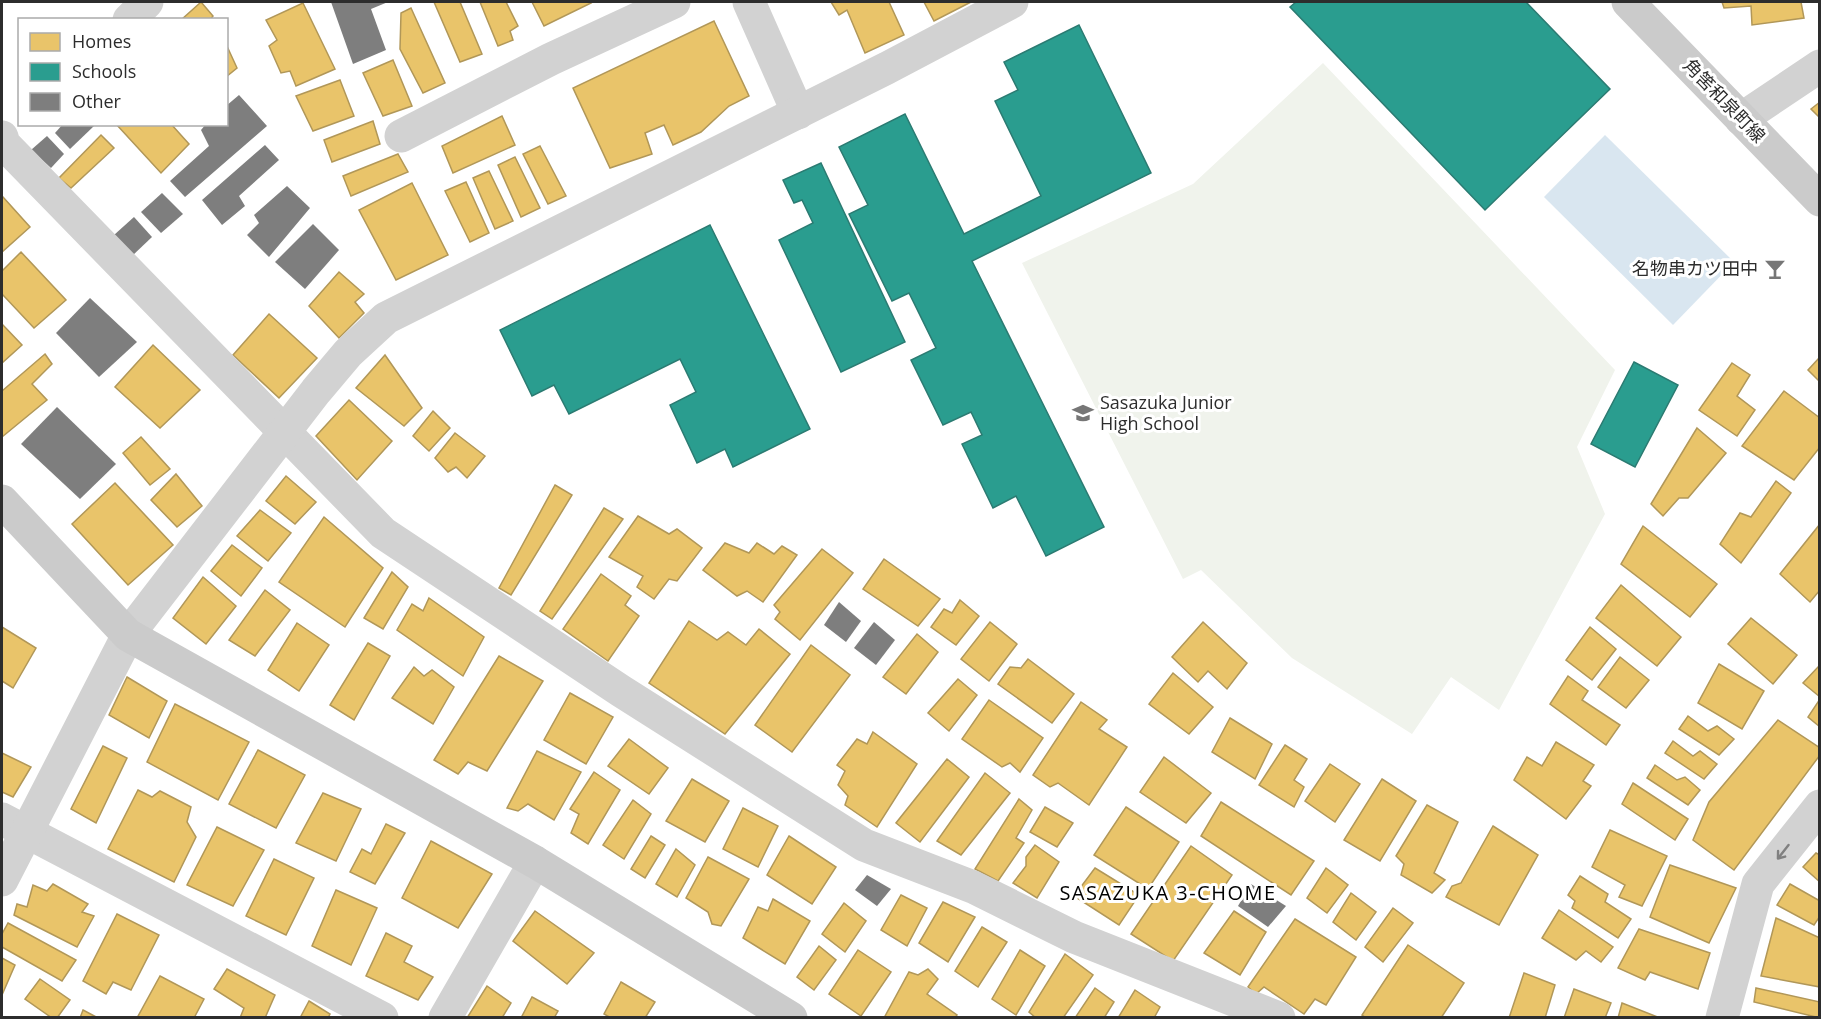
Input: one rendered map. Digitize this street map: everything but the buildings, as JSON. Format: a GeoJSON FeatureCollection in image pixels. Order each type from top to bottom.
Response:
{"type":"FeatureCollection","features":[{"type":"Feature","properties":{"kind":"street"},"geometry":{"type":"LineString","coordinates":[[131,18],[147,2]]}},
{"type":"Feature","properties":{"kind":"street"},"geometry":{"type":"LineString","coordinates":[[401,136],[551,59],[674,2]]}},
{"type":"Feature","properties":{"kind":"street"},"geometry":{"type":"LineString","coordinates":[[748,2],[798,112]]}},
{"type":"Feature","properties":{"kind":"street"},"geometry":{"type":"LineString","coordinates":[[2,880],[14,825],[128,635],[348,353],[386,318],[1012,2]]}},
{"type":"Feature","properties":{"kind":"street","name":"角筈和泉町線"},"geometry":{"type":"LineString","coordinates":[[1628,2],[1820,200]]}},
{"type":"Feature","properties":{"kind":"street"},"geometry":{"type":"LineString","coordinates":[[1741,119],[1820,66]]}},
{"type":"Feature","properties":{"kind":"street"},"geometry":{"type":"LineString","coordinates":[[8,138],[285,433],[383,533],[621,691],[864,845],[973,887],[1074,937],[1279,1017]]}},
{"type":"Feature","properties":{"kind":"street"},"geometry":{"type":"LineString","coordinates":[[2,501],[128,635],[535,862],[791,1017]]}},
{"type":"Feature","properties":{"kind":"street"},"geometry":{"type":"LineString","coordinates":[[1722,1017],[1758,884],[1820,806]]}},
{"type":"Feature","properties":{"kind":"street"},"geometry":{"type":"LineString","coordinates":[[14,825],[382,1017]]}},
{"type":"Feature","properties":{"kind":"street"},"geometry":{"type":"LineString","coordinates":[[445,1017],[535,862]]}},
{"type":"Feature","properties":{"kind":"shaded area"},"geometry":{"type":"Polygon","coordinates":[[[1323,63],[1615,370],[1577,447],[1605,514],[1499,710],[1451,677],[1412,734],[1292,658],[1201,570],[1183,579],[1022,263],[1193,184],[1323,63]]]}},
{"type":"Feature","properties":{"kind":"shaded area"},"geometry":{"type":"Polygon","coordinates":[[[1605,135],[1734,262],[1673,325],[1544,197],[1605,135]]]}},
{"type":"Feature","properties":{"kind":"place","name":"名物串カツ田中"},"geometry":{"type":"Point","coordinates":[1775,269]}},
{"type":"Feature","properties":{"kind":"place","name":"Sasazuka Junior High School"},"geometry":{"type":"Point","coordinates":[1083,413]}},
{"type":"Feature","properties":{"kind":"district","name":"SASAZUKA 3-CHOME"},"geometry":{"type":"Point","coordinates":[1168,893]}}]}
